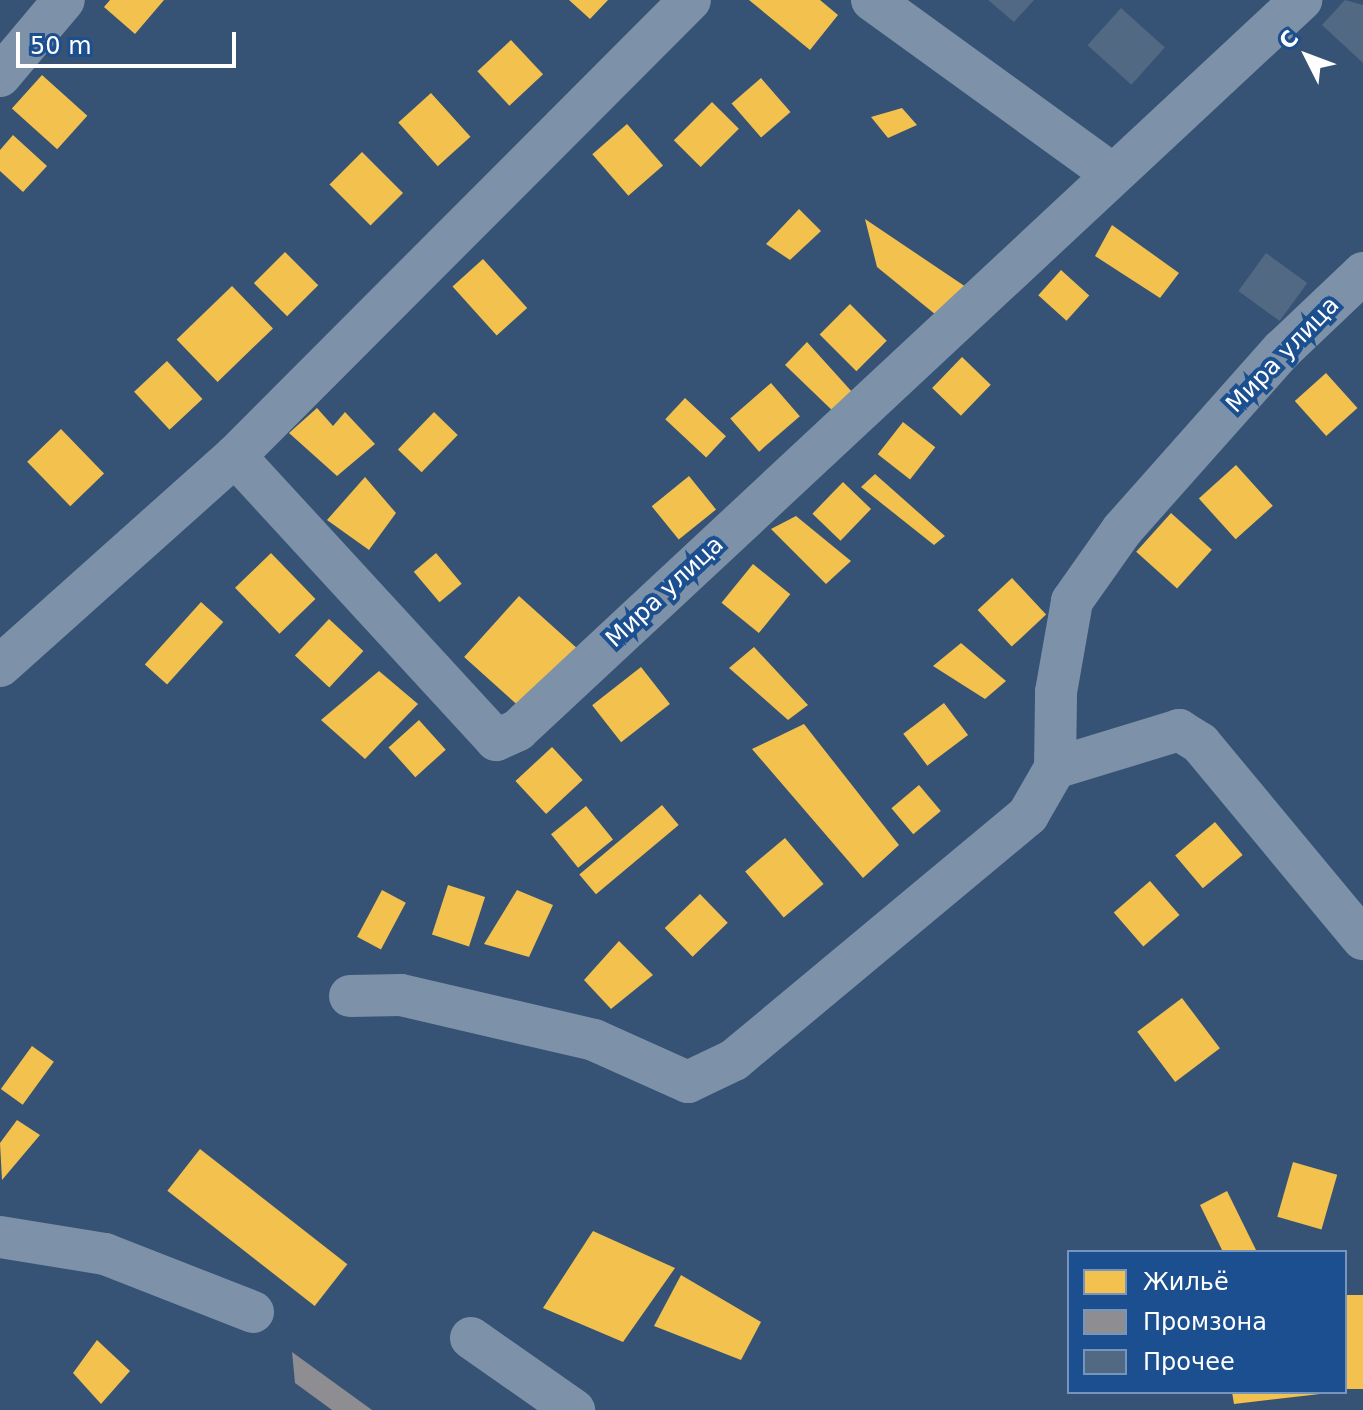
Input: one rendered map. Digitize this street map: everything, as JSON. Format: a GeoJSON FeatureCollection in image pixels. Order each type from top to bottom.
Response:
{"type":"FeatureCollection","features":[{"type":"Feature","properties":{"kind":"street"},"geometry":{"type":"LineString","coordinates":[[0,76],[64,0]]}},
{"type":"Feature","properties":{"kind":"street"},"geometry":{"type":"LineString","coordinates":[[0,666],[235,456],[690,0]]}},
{"type":"Feature","properties":{"kind":"street"},"geometry":{"type":"LineString","coordinates":[[872,0],[1111,173],[1301,0]]}},
{"type":"Feature","properties":{"kind":"street","name":"Мира улица"},"geometry":{"type":"LineString","coordinates":[[235,456],[496,740],[518,730],[1111,173]]}},
{"type":"Feature","properties":{"kind":"street","name":"Мира улица"},"geometry":{"type":"LineString","coordinates":[[350,996],[401,995],[594,1040],[688,1082],[734,1060],[1028,815],[1055,768],[1056,692],[1072,601],[1132,519],[1282,350],[1363,273]]}},
{"type":"Feature","properties":{"kind":"street"},"geometry":{"type":"LineString","coordinates":[[1055,768],[1179,730],[1200,743],[1363,939]]}},
{"type":"Feature","properties":{"kind":"street"},"geometry":{"type":"LineString","coordinates":[[0,1237],[105,1254],[253,1312]]}},
{"type":"Feature","properties":{"kind":"street"},"geometry":{"type":"LineString","coordinates":[[471,1338],[574,1410]]}},
{"type":"Feature","properties":{"kind":"building: Жильё"},"geometry":{"type":"Polygon","coordinates":[[[110,0],[164,0],[135,34],[104,7],[110,0]]]}},
{"type":"Feature","properties":{"kind":"building: Жильё"},"geometry":{"type":"Polygon","coordinates":[[[569,0],[608,0],[590,19],[569,0]]]}},
{"type":"Feature","properties":{"kind":"building: Жильё"},"geometry":{"type":"Polygon","coordinates":[[[749,0],[820,0],[838,15],[810,50],[749,0]]]}},
{"type":"Feature","properties":{"kind":"building: Жильё"},"geometry":{"type":"Polygon","coordinates":[[[511,40],[543,74],[509,106],[477,71],[511,40]]]}},
{"type":"Feature","properties":{"kind":"building: Жильё"},"geometry":{"type":"Polygon","coordinates":[[[42,75],[87,116],[57,149],[12,108],[42,75]]]}},
{"type":"Feature","properties":{"kind":"building: Жильё"},"geometry":{"type":"Polygon","coordinates":[[[761,78],[791,112],[761,138],[732,104],[761,78]]]}},
{"type":"Feature","properties":{"kind":"building: Жильё"},"geometry":{"type":"Polygon","coordinates":[[[431,93],[470,137],[438,166],[398,122],[431,93]]]}},
{"type":"Feature","properties":{"kind":"building: Жильё"},"geometry":{"type":"Polygon","coordinates":[[[712,102],[739,129],[701,167],[674,140],[712,102]]]}},
{"type":"Feature","properties":{"kind":"building: Жильё"},"geometry":{"type":"Polygon","coordinates":[[[902,108],[917,125],[888,138],[871,117],[902,108]]]}},
{"type":"Feature","properties":{"kind":"building: Жильё"},"geometry":{"type":"Polygon","coordinates":[[[627,124],[663,166],[628,196],[592,154],[627,124]]]}},
{"type":"Feature","properties":{"kind":"building: Жильё"},"geometry":{"type":"Polygon","coordinates":[[[13,135],[47,166],[23,192],[0,171],[0,150],[13,135]]]}},
{"type":"Feature","properties":{"kind":"building: Жильё"},"geometry":{"type":"Polygon","coordinates":[[[362,152],[403,193],[370,226],[329,185],[362,152]]]}},
{"type":"Feature","properties":{"kind":"building: Жильё"},"geometry":{"type":"Polygon","coordinates":[[[799,209],[821,231],[790,260],[766,244],[799,209]]]}},
{"type":"Feature","properties":{"kind":"building: Жильё"},"geometry":{"type":"Polygon","coordinates":[[[865,219],[966,287],[941,319],[877,267],[865,219]]]}},
{"type":"Feature","properties":{"kind":"building: Жильё"},"geometry":{"type":"Polygon","coordinates":[[[1112,225],[1179,273],[1160,298],[1095,256],[1112,225]]]}},
{"type":"Feature","properties":{"kind":"building: Жильё"},"geometry":{"type":"Polygon","coordinates":[[[285,252],[318,285],[287,316],[254,283],[285,252]]]}},
{"type":"Feature","properties":{"kind":"building: Жильё"},"geometry":{"type":"Polygon","coordinates":[[[483,259],[527,308],[497,335],[453,286],[483,259]]]}},
{"type":"Feature","properties":{"kind":"building: Жильё"},"geometry":{"type":"Polygon","coordinates":[[[1061,270],[1089,295],[1066,321],[1038,295],[1061,270]]]}},
{"type":"Feature","properties":{"kind":"building: Жильё"},"geometry":{"type":"Polygon","coordinates":[[[232,286],[273,328],[218,382],[177,339],[232,286]]]}},
{"type":"Feature","properties":{"kind":"building: Жильё"},"geometry":{"type":"Polygon","coordinates":[[[850,304],[887,341],[856,371],[820,334],[850,304]]]}},
{"type":"Feature","properties":{"kind":"building: Жильё"},"geometry":{"type":"Polygon","coordinates":[[[807,342],[853,393],[837,415],[785,365],[807,342]]]}},
{"type":"Feature","properties":{"kind":"building: Жильё"},"geometry":{"type":"Polygon","coordinates":[[[962,357],[991,385],[961,416],[932,388],[962,357]]]}},
{"type":"Feature","properties":{"kind":"building: Жильё"},"geometry":{"type":"Polygon","coordinates":[[[167,361],[202,399],[170,430],[134,392],[167,361]]]}},
{"type":"Feature","properties":{"kind":"building: Жильё"},"geometry":{"type":"Polygon","coordinates":[[[1326,373],[1357,408],[1326,436],[1295,401],[1326,373]]]}},
{"type":"Feature","properties":{"kind":"building: Жильё"},"geometry":{"type":"Polygon","coordinates":[[[771,383],[800,416],[759,452],[730,418],[771,383]]]}},
{"type":"Feature","properties":{"kind":"building: Жильё"},"geometry":{"type":"Polygon","coordinates":[[[685,398],[726,436],[706,457],[665,419],[685,398]]]}},
{"type":"Feature","properties":{"kind":"building: Жильё"},"geometry":{"type":"Polygon","coordinates":[[[317,408],[333,426],[345,412],[375,444],[337,476],[289,433],[317,408]]]}},
{"type":"Feature","properties":{"kind":"building: Жильё"},"geometry":{"type":"Polygon","coordinates":[[[434,412],[458,435],[422,472],[398,449],[434,412]]]}},
{"type":"Feature","properties":{"kind":"building: Жильё"},"geometry":{"type":"Polygon","coordinates":[[[903,422],[935,447],[910,480],[878,454],[903,422]]]}},
{"type":"Feature","properties":{"kind":"building: Жильё"},"geometry":{"type":"Polygon","coordinates":[[[61,429],[104,474],[70,506],[27,462],[61,429]]]}},
{"type":"Feature","properties":{"kind":"building: Жильё"},"geometry":{"type":"Polygon","coordinates":[[[1236,465],[1273,506],[1236,539],[1199,498],[1236,465]]]}},
{"type":"Feature","properties":{"kind":"building: Жильё"},"geometry":{"type":"Polygon","coordinates":[[[875,474],[945,536],[934,545],[861,487],[875,474]]]}},
{"type":"Feature","properties":{"kind":"building: Жильё"},"geometry":{"type":"Polygon","coordinates":[[[689,476],[716,509],[679,540],[652,506],[689,476]]]}},
{"type":"Feature","properties":{"kind":"building: Жильё"},"geometry":{"type":"Polygon","coordinates":[[[365,477],[396,513],[369,550],[327,520],[365,477]]]}},
{"type":"Feature","properties":{"kind":"building: Жильё"},"geometry":{"type":"Polygon","coordinates":[[[843,482],[871,509],[840,541],[812,514],[843,482]]]}},
{"type":"Feature","properties":{"kind":"building: Жильё"},"geometry":{"type":"Polygon","coordinates":[[[1171,513],[1212,550],[1177,588],[1136,552],[1171,513]]]}},
{"type":"Feature","properties":{"kind":"building: Жильё"},"geometry":{"type":"Polygon","coordinates":[[[796,516],[851,561],[826,584],[771,529],[796,516]]]}},
{"type":"Feature","properties":{"kind":"building: Жильё"},"geometry":{"type":"Polygon","coordinates":[[[271,553],[315,599],[279,634],[235,588],[271,553]]]}},
{"type":"Feature","properties":{"kind":"building: Жильё"},"geometry":{"type":"Polygon","coordinates":[[[436,553],[462,584],[439,602],[414,572],[436,553]]]}},
{"type":"Feature","properties":{"kind":"building: Жильё"},"geometry":{"type":"Polygon","coordinates":[[[753,564],[790,594],[759,633],[722,603],[753,564]]]}},
{"type":"Feature","properties":{"kind":"building: Жильё"},"geometry":{"type":"Polygon","coordinates":[[[1012,578],[1046,615],[1012,647],[978,610],[1012,578]]]}},
{"type":"Feature","properties":{"kind":"building: Жильё"},"geometry":{"type":"Polygon","coordinates":[[[519,596],[581,652],[526,712],[464,657],[519,596]]]}},
{"type":"Feature","properties":{"kind":"building: Жильё"},"geometry":{"type":"Polygon","coordinates":[[[201,602],[223,622],[167,684],[145,664],[201,602]]]}},
{"type":"Feature","properties":{"kind":"building: Жильё"},"geometry":{"type":"Polygon","coordinates":[[[329,619],[363,651],[329,688],[295,656],[329,619]]]}},
{"type":"Feature","properties":{"kind":"building: Жильё"},"geometry":{"type":"Polygon","coordinates":[[[961,643],[1006,681],[985,699],[933,666],[961,643]]]}},
{"type":"Feature","properties":{"kind":"building: Жильё"},"geometry":{"type":"Polygon","coordinates":[[[754,647],[808,705],[788,720],[729,668],[754,647]]]}},
{"type":"Feature","properties":{"kind":"building: Жильё"},"geometry":{"type":"Polygon","coordinates":[[[641,667],[670,704],[621,742],[592,705],[641,667]]]}},
{"type":"Feature","properties":{"kind":"building: Жильё"},"geometry":{"type":"Polygon","coordinates":[[[379,671],[418,704],[365,759],[321,720],[379,671]]]}},
{"type":"Feature","properties":{"kind":"building: Жильё"},"geometry":{"type":"Polygon","coordinates":[[[944,703],[968,735],[927,766],[903,734],[944,703]]]}},
{"type":"Feature","properties":{"kind":"building: Жильё"},"geometry":{"type":"Polygon","coordinates":[[[419,720],[446,750],[415,777],[389,747],[419,720]]]}},
{"type":"Feature","properties":{"kind":"building: Жильё"},"geometry":{"type":"Polygon","coordinates":[[[804,724],[899,845],[863,878],[752,749],[804,724]]]}},
{"type":"Feature","properties":{"kind":"building: Жильё"},"geometry":{"type":"Polygon","coordinates":[[[552,747],[583,780],[546,814],[515,781],[552,747]]]}},
{"type":"Feature","properties":{"kind":"building: Жильё"},"geometry":{"type":"Polygon","coordinates":[[[919,785],[941,811],[913,834],[891,808],[919,785]]]}},
{"type":"Feature","properties":{"kind":"building: Жильё"},"geometry":{"type":"Polygon","coordinates":[[[662,805],[679,825],[596,894],[579,874],[662,805]]]}},
{"type":"Feature","properties":{"kind":"building: Жильё"},"geometry":{"type":"Polygon","coordinates":[[[586,806],[613,839],[578,868],[551,834],[586,806]]]}},
{"type":"Feature","properties":{"kind":"building: Жильё"},"geometry":{"type":"Polygon","coordinates":[[[1215,822],[1243,855],[1203,888],[1175,855],[1215,822]]]}},
{"type":"Feature","properties":{"kind":"building: Жильё"},"geometry":{"type":"Polygon","coordinates":[[[785,838],[824,884],[784,917],[745,871],[785,838]]]}},
{"type":"Feature","properties":{"kind":"building: Жильё"},"geometry":{"type":"Polygon","coordinates":[[[1150,881],[1180,915],[1143,946],[1114,912],[1150,881]]]}},
{"type":"Feature","properties":{"kind":"building: Жильё"},"geometry":{"type":"Polygon","coordinates":[[[448,885],[485,897],[469,947],[432,934],[448,885]]]}},
{"type":"Feature","properties":{"kind":"building: Жильё"},"geometry":{"type":"Polygon","coordinates":[[[382,890],[406,903],[381,949],[357,937],[382,890]]]}},
{"type":"Feature","properties":{"kind":"building: Жильё"},"geometry":{"type":"Polygon","coordinates":[[[517,890],[553,905],[529,957],[484,944],[517,890]]]}},
{"type":"Feature","properties":{"kind":"building: Жильё"},"geometry":{"type":"Polygon","coordinates":[[[700,894],[728,923],[693,957],[665,928],[700,894]]]}},
{"type":"Feature","properties":{"kind":"building: Жильё"},"geometry":{"type":"Polygon","coordinates":[[[619,941],[653,975],[611,1009],[584,980],[619,941]]]}},
{"type":"Feature","properties":{"kind":"building: Жильё"},"geometry":{"type":"Polygon","coordinates":[[[1182,998],[1220,1048],[1175,1082],[1137,1032],[1182,998]]]}},
{"type":"Feature","properties":{"kind":"building: Жильё"},"geometry":{"type":"Polygon","coordinates":[[[32,1046],[54,1062],[23,1105],[1,1089],[32,1046]]]}},
{"type":"Feature","properties":{"kind":"building: Жильё"},"geometry":{"type":"Polygon","coordinates":[[[17,1120],[40,1135],[2,1180],[0,1143],[17,1120]]]}},
{"type":"Feature","properties":{"kind":"building: Жильё"},"geometry":{"type":"Polygon","coordinates":[[[200,1149],[347,1264],[315,1306],[167,1191],[200,1149]]]}},
{"type":"Feature","properties":{"kind":"building: Жильё"},"geometry":{"type":"Polygon","coordinates":[[[1293,1162],[1337,1175],[1322,1229],[1277,1217],[1293,1162]]]}},
{"type":"Feature","properties":{"kind":"building: Жильё"},"geometry":{"type":"Polygon","coordinates":[[[1227,1191],[1256,1250],[1222,1250],[1200,1205],[1227,1191]]]}},
{"type":"Feature","properties":{"kind":"building: Жильё"},"geometry":{"type":"Polygon","coordinates":[[[593,1231],[675,1268],[623,1342],[543,1308],[593,1231]]]}},
{"type":"Feature","properties":{"kind":"building: Жильё"},"geometry":{"type":"Polygon","coordinates":[[[681,1275],[761,1322],[741,1360],[654,1326],[681,1275]]]}},
{"type":"Feature","properties":{"kind":"building: Жильё"},"geometry":{"type":"Polygon","coordinates":[[[1347,1295],[1363,1295],[1363,1389],[1347,1389],[1347,1295]]]}},
{"type":"Feature","properties":{"kind":"building: Жильё"},"geometry":{"type":"Polygon","coordinates":[[[97,1340],[130,1371],[101,1404],[73,1373],[97,1340]]]}},
{"type":"Feature","properties":{"kind":"building: Жильё"},"geometry":{"type":"Polygon","coordinates":[[[1232,1394],[1320,1394],[1234,1404],[1232,1394]]]}},
{"type":"Feature","properties":{"kind":"building: Промзона"},"geometry":{"type":"Polygon","coordinates":[[[292,1352],[372,1410],[332,1410],[295,1383],[292,1352]]]}},
{"type":"Feature","properties":{"kind":"building: Прочее"},"geometry":{"type":"Polygon","coordinates":[[[988,0],[1034,0],[1014,22],[988,0]]]}},
{"type":"Feature","properties":{"kind":"building: Прочее"},"geometry":{"type":"Polygon","coordinates":[[[1345,0],[1363,5],[1363,63],[1322,25],[1345,0]]]}},
{"type":"Feature","properties":{"kind":"building: Прочее"},"geometry":{"type":"Polygon","coordinates":[[[1121,8],[1165,47],[1131,85],[1088,45],[1121,8]]]}},
{"type":"Feature","properties":{"kind":"building: Прочее"},"geometry":{"type":"Polygon","coordinates":[[[1266,253],[1307,283],[1280,321],[1238,291],[1266,253]]]}}]}
